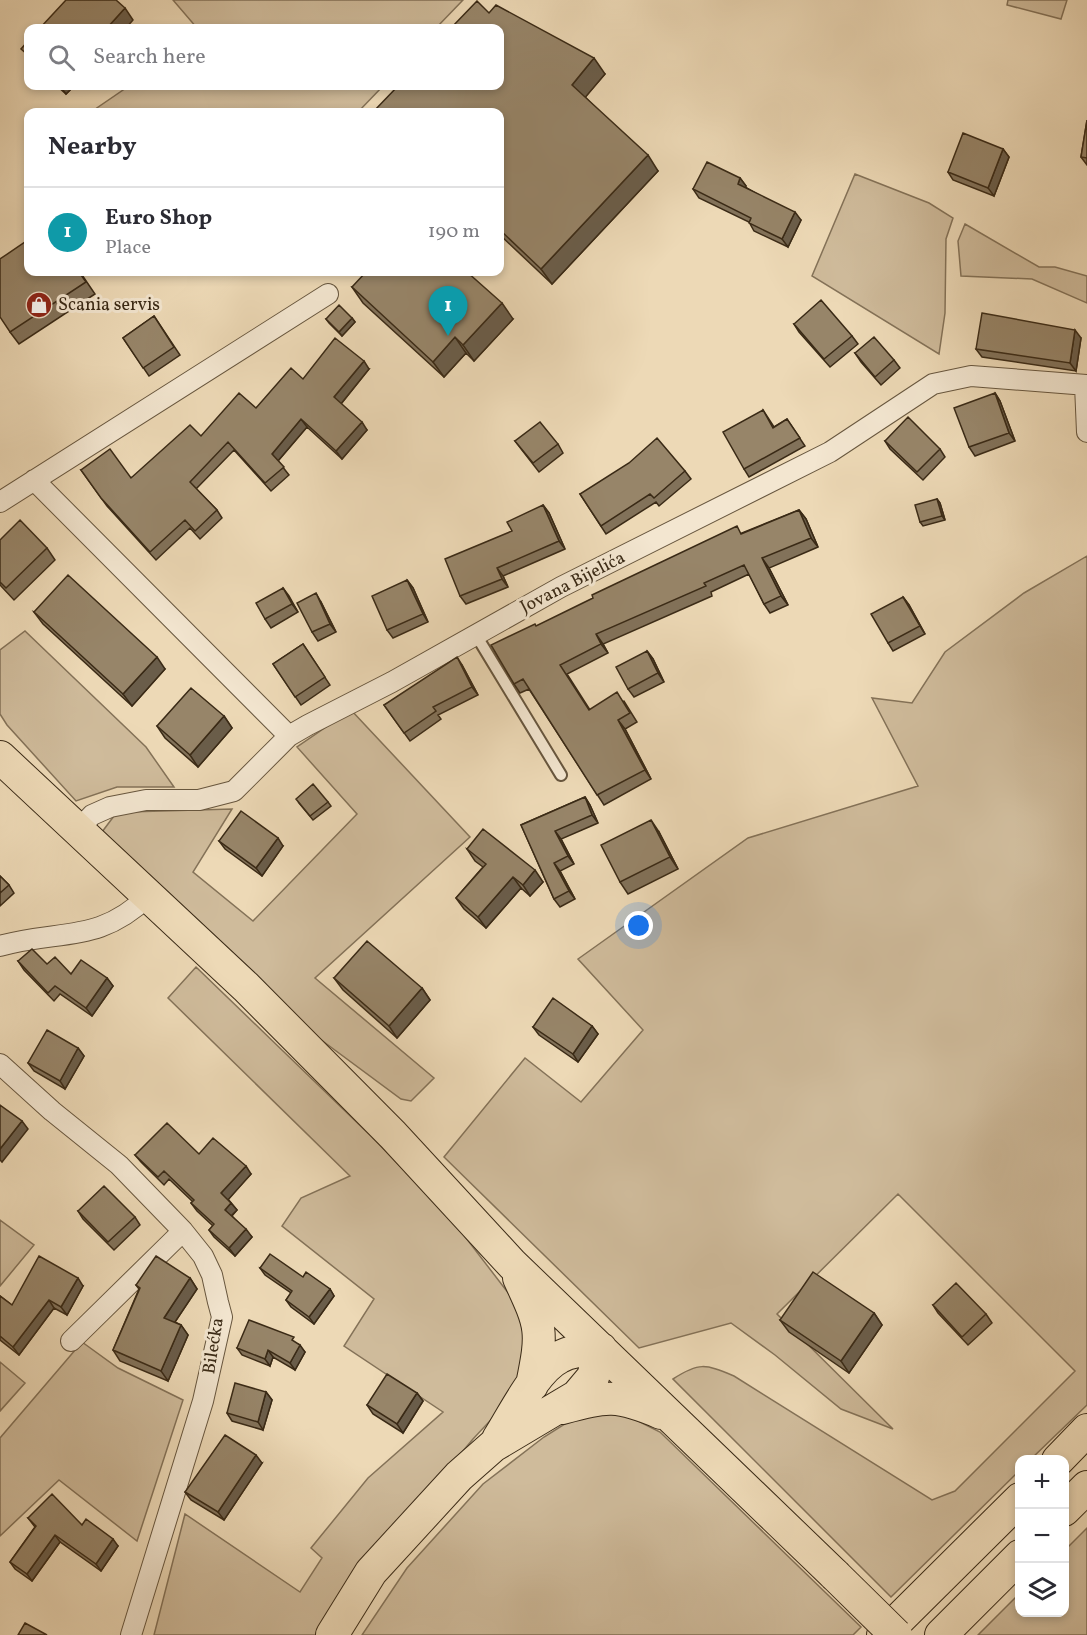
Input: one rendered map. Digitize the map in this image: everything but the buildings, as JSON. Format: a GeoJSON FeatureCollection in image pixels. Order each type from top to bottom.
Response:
{"type":"FeatureCollection","features":[{"type":"Feature","properties":{"kind":"main road"},"geometry":{"type":"LineString","coordinates":[[0,757],[246,987],[393,1135],[512,1264],[896,1635]]}},
{"type":"Feature","properties":{"kind":"main road"},"geometry":{"type":"LineString","coordinates":[[512,1264],[540,1328],[540,1349],[532,1385]]}},
{"type":"Feature","properties":{"kind":"main road"},"geometry":{"type":"LineString","coordinates":[[493,1446],[532,1385],[559,1357],[577,1351],[601,1349]]}},
{"type":"Feature","properties":{"kind":"main road"},"geometry":{"type":"LineString","coordinates":[[332,1635],[371,1572],[459,1476],[493,1446],[577,1396],[592,1377],[601,1349]]}},
{"type":"Feature","properties":{"kind":"main road"},"geometry":{"type":"LineString","coordinates":[[558,1409],[597,1399],[617,1397],[673,1418]]}},
{"type":"Feature","properties":{"kind":"main road"},"geometry":{"type":"LineString","coordinates":[[1063,1455],[1087,1430]]}},
{"type":"Feature","properties":{"kind":"main road"},"geometry":{"type":"LineString","coordinates":[[1066,1509],[1087,1486]]}},
{"type":"Feature","properties":{"kind":"main road"},"geometry":{"type":"LineString","coordinates":[[1069,1518],[1087,1502]]}},
{"type":"Feature","properties":{"kind":"main road"},"geometry":{"type":"LineString","coordinates":[[883,1635],[1015,1504]]}},
{"type":"Feature","properties":{"kind":"main road"},"geometry":{"type":"LineString","coordinates":[[941,1635],[1015,1561]]}},
{"type":"Feature","properties":{"kind":"main road"},"geometry":{"type":"LineString","coordinates":[[982,1595],[1015,1569]]}},
{"type":"Feature","properties":{"kind":"street"},"geometry":{"type":"LineString","coordinates":[[0,502],[328,294]]}},
{"type":"Feature","properties":{"kind":"street","name":"Jovana Bijelića"},"geometry":{"type":"LineString","coordinates":[[77,831],[92,815],[110,807],[146,800],[200,800],[234,791],[289,736],[561,587],[830,452],[933,384],[971,376],[1086,385]]}},
{"type":"Feature","properties":{"kind":"street"},"geometry":{"type":"LineString","coordinates":[[1086,385],[1087,432]]}},
{"type":"Feature","properties":{"kind":"street"},"geometry":{"type":"LineString","coordinates":[[34,480],[289,736]]}},
{"type":"Feature","properties":{"kind":"street"},"geometry":{"type":"LineString","coordinates":[[0,946],[16,941],[84,932],[115,923],[148,896]]}},
{"type":"Feature","properties":{"kind":"street","name":"Bilećka"},"geometry":{"type":"LineString","coordinates":[[0,1064],[52,1111],[120,1165],[183,1231],[203,1256],[212,1275],[222,1317],[203,1401],[131,1635]]}},
{"type":"Feature","properties":{"kind":"street"},"geometry":{"type":"LineString","coordinates":[[71,1341],[183,1231]]}},
{"type":"Feature","properties":{"kind":"lane"},"geometry":{"type":"LineString","coordinates":[[476,635],[561,775]]}},
{"type":"Feature","properties":{"kind":"shaded area"},"geometry":{"type":"Polygon","coordinates":[[[173,0],[463,0],[440,24],[194,24],[173,0]]]}},
{"type":"Feature","properties":{"kind":"shaded area"},"geometry":{"type":"Polygon","coordinates":[[[1008,0],[1067,0],[1061,19],[1007,5],[1008,0]]]}},
{"type":"Feature","properties":{"kind":"shaded area"},"geometry":{"type":"Polygon","coordinates":[[[123,90],[379,90],[362,108],[97,108],[123,90]]]}},
{"type":"Feature","properties":{"kind":"shaded area"},"geometry":{"type":"Polygon","coordinates":[[[855,174],[929,203],[953,218],[946,239],[945,313],[939,354],[812,276],[855,174]]]}},
{"type":"Feature","properties":{"kind":"shaded area"},"geometry":{"type":"Polygon","coordinates":[[[965,224],[1039,267],[1055,267],[1087,276],[1087,303],[1032,279],[961,276],[958,241],[965,224]]]}},
{"type":"Feature","properties":{"kind":"shaded area"},"geometry":{"type":"Polygon","coordinates":[[[1087,556],[1087,1405],[1035,1455],[1015,1455],[1015,1475],[891,1597],[673,1379],[696,1367],[709,1367],[724,1372],[734,1376],[932,1500],[955,1491],[1075,1371],[898,1194],[777,1314],[893,1429],[841,1409],[775,1355],[731,1323],[639,1348],[444,1157],[525,1058],[581,1102],[643,1030],[578,959],[748,838],[918,786],[872,698],[912,703],[945,652],[1024,593],[1087,556]]]}},
{"type":"Feature","properties":{"kind":"shaded area"},"geometry":{"type":"Polygon","coordinates":[[[25,631],[146,747],[174,787],[117,787],[76,801],[7,725],[0,714],[0,650],[25,631]]]}},
{"type":"Feature","properties":{"kind":"shaded area"},"geometry":{"type":"Polygon","coordinates":[[[351,710],[470,837],[315,978],[434,1078],[411,1101],[401,1099],[297,1022],[102,832],[114,816],[127,812],[232,809],[193,872],[253,921],[357,814],[297,747],[351,710]]]}},
{"type":"Feature","properties":{"kind":"shaded area"},"geometry":{"type":"Polygon","coordinates":[[[196,967],[372,1137],[453,1221],[519,1307],[527,1323],[517,1392],[473,1439],[338,1600],[321,1635],[154,1635],[185,1514],[300,1592],[322,1558],[311,1548],[368,1478],[443,1412],[344,1346],[374,1299],[282,1226],[301,1198],[350,1176],[168,998],[196,967]]]}},
{"type":"Feature","properties":{"kind":"shaded area"},"geometry":{"type":"Polygon","coordinates":[[[0,1220],[34,1245],[0,1286],[0,1220]]]}},
{"type":"Feature","properties":{"kind":"shaded area"},"geometry":{"type":"Polygon","coordinates":[[[82,1342],[118,1368],[183,1400],[137,1541],[59,1480],[0,1536],[0,1438],[82,1342]]]}},
{"type":"Feature","properties":{"kind":"shaded area"},"geometry":{"type":"Polygon","coordinates":[[[0,1362],[25,1383],[0,1411],[0,1362]]]}},
{"type":"Feature","properties":{"kind":"shaded area"},"geometry":{"type":"Polygon","coordinates":[[[602,1412],[624,1414],[660,1432],[861,1627],[853,1635],[362,1635],[407,1568],[483,1484],[544,1437],[571,1420],[602,1412]]]}},
{"type":"Feature","properties":{"kind":"shaded area"},"geometry":{"type":"Polygon","coordinates":[[[1087,1528],[1087,1635],[978,1635],[1015,1598],[1015,1617],[1069,1617],[1069,1546],[1087,1528]]]}},
{"type":"Feature","properties":{"kind":"place","name":"Scania servis"},"geometry":{"type":"Point","coordinates":[39,305]}},
{"type":"Feature","properties":{"kind":"place","name":"Euro Shop"},"geometry":{"type":"Point","coordinates":[448,336]}}]}
